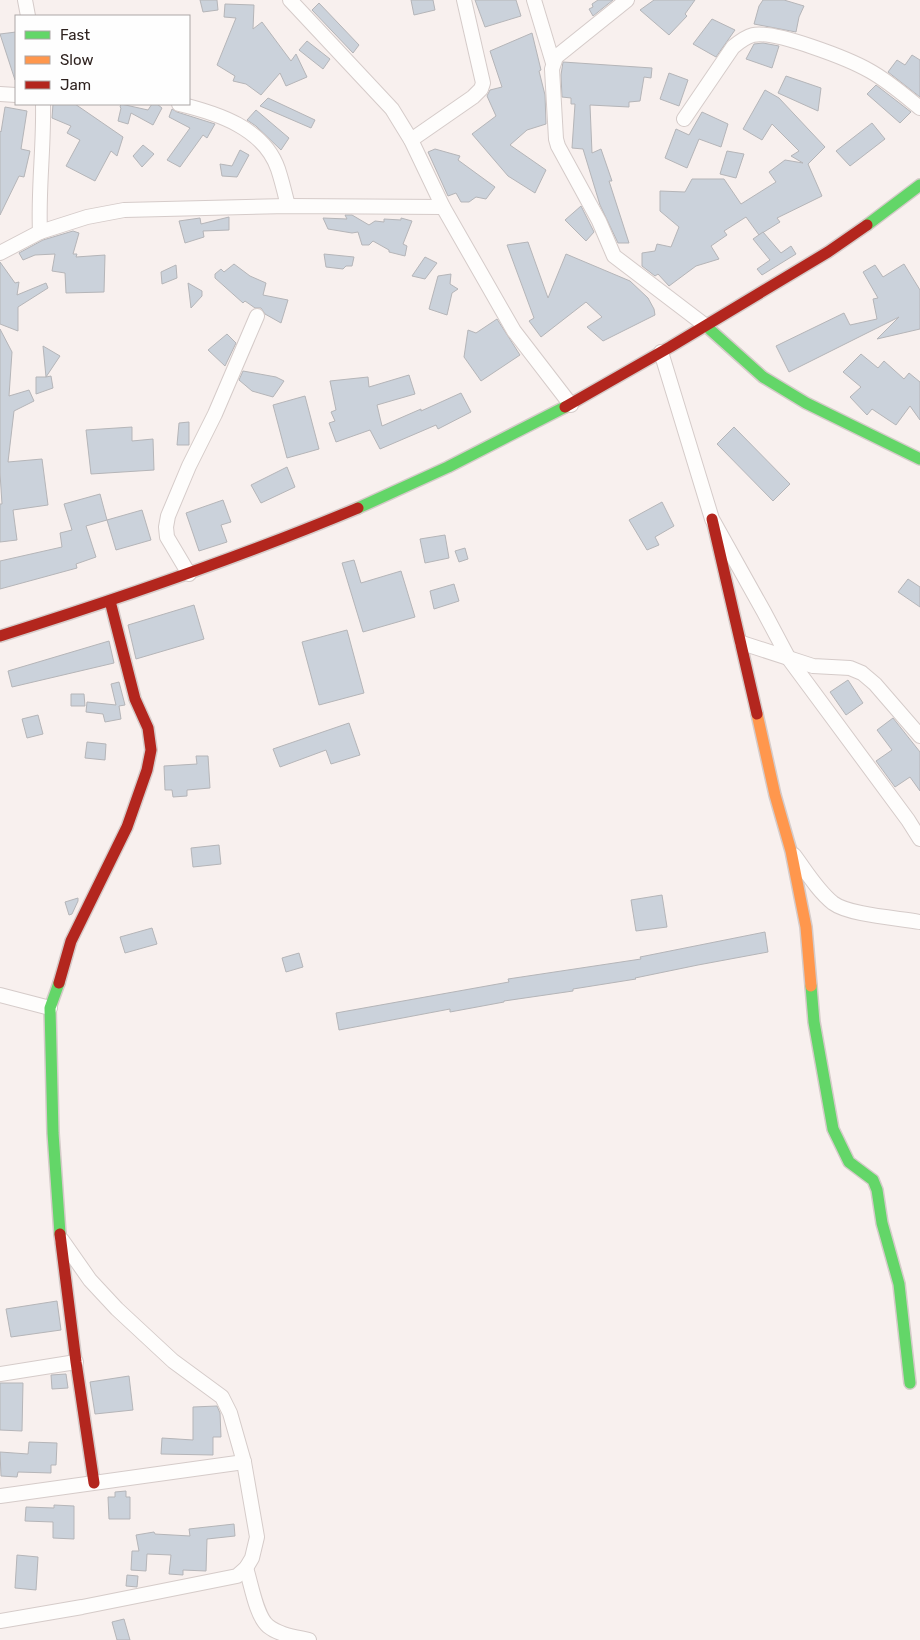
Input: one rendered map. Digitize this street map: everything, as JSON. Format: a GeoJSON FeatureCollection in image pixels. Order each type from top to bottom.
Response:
{"type":"FeatureCollection","features":[{"type":"Feature","properties":{"kind":"main road"},"geometry":{"type":"LineString","coordinates":[[0,636],[189,574],[272,543],[427,477],[509,438],[706,326],[828,252],[920,185]]}},
{"type":"Feature","properties":{"kind":"main road"},"geometry":{"type":"LineString","coordinates":[[706,326],[763,377],[806,403],[920,459]]}},
{"type":"Feature","properties":{"kind":"main road"},"geometry":{"type":"LineString","coordinates":[[712,519],[742,643],[775,795],[791,851],[806,927],[814,1022],[834,1128],[841,1148],[849,1162],[873,1180],[877,1190],[882,1223],[899,1284],[910,1383]]}},
{"type":"Feature","properties":{"kind":"main road"},"geometry":{"type":"LineString","coordinates":[[94,1483],[60,1237],[53,1133],[50,1008],[71,941],[127,827],[147,770],[151,750],[148,728],[135,699],[110,601]]}},
{"type":"Feature","properties":{"kind":"street"},"geometry":{"type":"LineString","coordinates":[[25,0],[28,15]]}},
{"type":"Feature","properties":{"kind":"street"},"geometry":{"type":"LineString","coordinates":[[290,0],[392,109],[411,140],[443,207],[514,331],[570,405]]}},
{"type":"Feature","properties":{"kind":"street"},"geometry":{"type":"LineString","coordinates":[[411,140],[473,97],[483,84],[464,0]]}},
{"type":"Feature","properties":{"kind":"street"},"geometry":{"type":"LineString","coordinates":[[534,0],[553,63]]}},
{"type":"Feature","properties":{"kind":"street"},"geometry":{"type":"LineString","coordinates":[[627,0],[556,57],[552,69],[554,133],[558,146],[599,221],[614,256],[706,326]]}},
{"type":"Feature","properties":{"kind":"street"},"geometry":{"type":"LineString","coordinates":[[684,119],[733,47],[742,39],[758,35],[784,39],[834,55],[870,71],[920,108]]}},
{"type":"Feature","properties":{"kind":"street"},"geometry":{"type":"LineString","coordinates":[[0,94],[15,95]]}},
{"type":"Feature","properties":{"kind":"street"},"geometry":{"type":"LineString","coordinates":[[40,232],[39,200],[44,142],[43,105]]}},
{"type":"Feature","properties":{"kind":"street"},"geometry":{"type":"LineString","coordinates":[[184,105],[197,108],[238,124],[257,139],[270,154],[278,168],[288,206]]}},
{"type":"Feature","properties":{"kind":"street"},"geometry":{"type":"LineString","coordinates":[[0,253],[40,232],[87,217],[124,210],[288,206],[443,207]]}},
{"type":"Feature","properties":{"kind":"street"},"geometry":{"type":"LineString","coordinates":[[189,574],[167,537],[168,516],[257,316]]}},
{"type":"Feature","properties":{"kind":"street"},"geometry":{"type":"LineString","coordinates":[[661,352],[712,519],[788,659],[908,820],[920,840]]}},
{"type":"Feature","properties":{"kind":"street"},"geometry":{"type":"LineString","coordinates":[[742,643],[813,666],[850,668],[862,673],[875,684],[920,736]]}},
{"type":"Feature","properties":{"kind":"street"},"geometry":{"type":"LineString","coordinates":[[791,851],[813,881],[834,904],[862,913],[920,922]]}},
{"type":"Feature","properties":{"kind":"street"},"geometry":{"type":"LineString","coordinates":[[0,995],[50,1008]]}},
{"type":"Feature","properties":{"kind":"street"},"geometry":{"type":"LineString","coordinates":[[0,1621],[82,1607],[237,1576],[246,1568],[252,1558],[257,1537],[244,1462],[230,1413],[222,1397],[173,1361],[117,1310],[90,1280],[60,1237]]}},
{"type":"Feature","properties":{"kind":"street"},"geometry":{"type":"LineString","coordinates":[[0,1374],[76,1362]]}},
{"type":"Feature","properties":{"kind":"street"},"geometry":{"type":"LineString","coordinates":[[0,1496],[244,1462]]}},
{"type":"Feature","properties":{"kind":"street"},"geometry":{"type":"LineString","coordinates":[[246,1568],[260,1615],[268,1626],[285,1634],[309,1640]]}},
{"type":"Feature","properties":{"kind":"building"},"geometry":{"type":"Polygon","coordinates":[[[200,0],[217,0],[218,10],[203,12],[200,0]]]}},
{"type":"Feature","properties":{"kind":"building"},"geometry":{"type":"Polygon","coordinates":[[[411,0],[433,0],[435,10],[414,15],[411,0]]]}},
{"type":"Feature","properties":{"kind":"building"},"geometry":{"type":"Polygon","coordinates":[[[475,0],[516,0],[521,16],[485,27],[475,0]]]}},
{"type":"Feature","properties":{"kind":"building"},"geometry":{"type":"Polygon","coordinates":[[[598,0],[613,0],[593,16],[589,9],[598,0]]]}},
{"type":"Feature","properties":{"kind":"building"},"geometry":{"type":"Polygon","coordinates":[[[654,0],[695,0],[685,14],[687,16],[669,35],[640,10],[654,0]]]}},
{"type":"Feature","properties":{"kind":"building"},"geometry":{"type":"Polygon","coordinates":[[[763,0],[784,0],[804,6],[799,17],[796,32],[754,24],[759,6],[763,0]]]}},
{"type":"Feature","properties":{"kind":"building"},"geometry":{"type":"Polygon","coordinates":[[[319,3],[359,45],[353,53],[312,10],[319,3]]]}},
{"type":"Feature","properties":{"kind":"building"},"geometry":{"type":"Polygon","coordinates":[[[225,4],[254,5],[253,29],[262,22],[291,61],[296,54],[307,77],[286,86],[280,73],[261,95],[246,84],[233,81],[235,76],[217,65],[236,18],[224,17],[225,4]]]}},
{"type":"Feature","properties":{"kind":"building"},"geometry":{"type":"Polygon","coordinates":[[[712,19],[735,30],[716,57],[693,44],[712,19]]]}},
{"type":"Feature","properties":{"kind":"building"},"geometry":{"type":"Polygon","coordinates":[[[15,32],[15,80],[0,34],[15,32]]]}},
{"type":"Feature","properties":{"kind":"building"},"geometry":{"type":"Polygon","coordinates":[[[532,33],[545,95],[546,124],[527,130],[510,145],[546,170],[535,193],[508,176],[472,134],[496,116],[487,96],[490,90],[502,87],[490,51],[532,33]]]}},
{"type":"Feature","properties":{"kind":"building"},"geometry":{"type":"Polygon","coordinates":[[[307,41],[330,59],[323,69],[299,50],[307,41]]]}},
{"type":"Feature","properties":{"kind":"building"},"geometry":{"type":"Polygon","coordinates":[[[763,43],[779,46],[772,68],[746,59],[754,44],[763,43]]]}},
{"type":"Feature","properties":{"kind":"building"},"geometry":{"type":"Polygon","coordinates":[[[912,55],[920,60],[920,97],[888,72],[897,60],[905,65],[912,55]]]}},
{"type":"Feature","properties":{"kind":"building"},"geometry":{"type":"Polygon","coordinates":[[[563,62],[652,68],[651,78],[644,77],[640,101],[629,102],[629,107],[590,105],[592,153],[601,149],[629,243],[618,243],[600,205],[583,149],[572,148],[575,104],[571,104],[571,98],[562,97],[561,75],[563,62]]]}},
{"type":"Feature","properties":{"kind":"building"},"geometry":{"type":"Polygon","coordinates":[[[669,73],[688,80],[679,106],[660,99],[669,73]]]}},
{"type":"Feature","properties":{"kind":"building"},"geometry":{"type":"Polygon","coordinates":[[[786,76],[821,88],[818,111],[778,93],[786,76]]]}},
{"type":"Feature","properties":{"kind":"building"},"geometry":{"type":"Polygon","coordinates":[[[876,85],[911,112],[900,123],[867,94],[876,85]]]}},
{"type":"Feature","properties":{"kind":"building"},"geometry":{"type":"Polygon","coordinates":[[[765,90],[779,98],[825,147],[808,164],[822,196],[777,218],[780,222],[759,235],[746,217],[724,231],[727,235],[711,246],[719,259],[696,266],[669,286],[658,274],[655,276],[642,266],[642,253],[655,251],[657,244],[671,247],[679,227],[660,211],[660,191],[685,192],[692,179],[724,179],[741,204],[776,182],[769,172],[785,160],[803,163],[791,156],[799,151],[772,124],[762,140],[743,129],[765,90]]]}},
{"type":"Feature","properties":{"kind":"building"},"geometry":{"type":"Polygon","coordinates":[[[268,98],[315,120],[311,128],[260,106],[268,98]]]}},
{"type":"Feature","properties":{"kind":"building"},"geometry":{"type":"Polygon","coordinates":[[[53,105],[76,105],[123,137],[117,156],[111,151],[95,181],[66,166],[80,140],[67,133],[71,126],[52,118],[53,105]]]}},
{"type":"Feature","properties":{"kind":"building"},"geometry":{"type":"Polygon","coordinates":[[[121,105],[126,105],[148,110],[151,105],[158,105],[162,108],[153,125],[131,113],[128,124],[118,121],[121,105]]]}},
{"type":"Feature","properties":{"kind":"building"},"geometry":{"type":"Polygon","coordinates":[[[5,107],[27,111],[21,149],[30,151],[24,177],[19,176],[0,215],[0,131],[5,107]]]}},
{"type":"Feature","properties":{"kind":"building"},"geometry":{"type":"Polygon","coordinates":[[[172,109],[215,124],[207,138],[203,135],[180,167],[167,160],[190,128],[169,117],[172,109]]]}},
{"type":"Feature","properties":{"kind":"building"},"geometry":{"type":"Polygon","coordinates":[[[256,110],[289,138],[281,150],[247,120],[256,110]]]}},
{"type":"Feature","properties":{"kind":"building"},"geometry":{"type":"Polygon","coordinates":[[[702,112],[728,124],[721,147],[699,139],[687,168],[665,158],[676,129],[689,135],[702,112]]]}},
{"type":"Feature","properties":{"kind":"building"},"geometry":{"type":"Polygon","coordinates":[[[872,123],[885,139],[850,166],[836,151],[872,123]]]}},
{"type":"Feature","properties":{"kind":"building"},"geometry":{"type":"Polygon","coordinates":[[[143,145],[154,154],[142,167],[133,156],[143,145]]]}},
{"type":"Feature","properties":{"kind":"building"},"geometry":{"type":"Polygon","coordinates":[[[435,149],[460,156],[458,160],[495,187],[486,199],[476,197],[469,202],[461,202],[456,193],[448,196],[428,152],[435,149]]]}},
{"type":"Feature","properties":{"kind":"building"},"geometry":{"type":"Polygon","coordinates":[[[240,150],[249,155],[237,177],[222,176],[220,164],[232,166],[240,150]]]}},
{"type":"Feature","properties":{"kind":"building"},"geometry":{"type":"Polygon","coordinates":[[[727,151],[744,154],[736,178],[720,174],[727,151]]]}},
{"type":"Feature","properties":{"kind":"building"},"geometry":{"type":"Polygon","coordinates":[[[581,206],[594,232],[586,241],[565,220],[581,206]]]}},
{"type":"Feature","properties":{"kind":"building"},"geometry":{"type":"Polygon","coordinates":[[[345,215],[352,215],[369,225],[375,221],[384,222],[384,219],[401,220],[401,218],[412,221],[403,244],[407,246],[405,256],[389,252],[389,250],[373,241],[369,245],[362,245],[358,232],[352,233],[328,229],[323,218],[347,219],[345,215]]]}},
{"type":"Feature","properties":{"kind":"building"},"geometry":{"type":"Polygon","coordinates":[[[229,217],[229,230],[203,231],[204,237],[185,243],[179,221],[200,218],[201,224],[229,217]]]}},
{"type":"Feature","properties":{"kind":"building"},"geometry":{"type":"Polygon","coordinates":[[[73,231],[79,233],[73,254],[77,254],[76,257],[105,255],[104,292],[66,293],[65,273],[52,271],[55,254],[35,255],[23,260],[19,253],[43,240],[73,231]]]}},
{"type":"Feature","properties":{"kind":"building"},"geometry":{"type":"Polygon","coordinates":[[[763,232],[781,253],[791,246],[796,254],[762,275],[757,269],[770,260],[753,239],[763,232]]]}},
{"type":"Feature","properties":{"kind":"building"},"geometry":{"type":"Polygon","coordinates":[[[528,242],[548,298],[566,254],[630,281],[648,298],[655,315],[603,341],[587,327],[602,317],[586,302],[541,337],[529,321],[534,318],[507,245],[528,242]]]}},
{"type":"Feature","properties":{"kind":"building"},"geometry":{"type":"Polygon","coordinates":[[[324,254],[354,257],[352,266],[346,266],[343,269],[326,267],[324,254]]]}},
{"type":"Feature","properties":{"kind":"building"},"geometry":{"type":"Polygon","coordinates":[[[425,257],[437,263],[425,279],[412,276],[425,257]]]}},
{"type":"Feature","properties":{"kind":"building"},"geometry":{"type":"Polygon","coordinates":[[[0,262],[15,283],[19,282],[17,295],[46,283],[48,288],[18,307],[18,331],[0,324],[0,262]]]}},
{"type":"Feature","properties":{"kind":"building"},"geometry":{"type":"Polygon","coordinates":[[[234,264],[250,276],[266,283],[263,295],[288,300],[281,323],[265,314],[261,308],[255,308],[245,301],[243,303],[215,278],[215,274],[221,269],[224,272],[234,264]]]}},
{"type":"Feature","properties":{"kind":"building"},"geometry":{"type":"Polygon","coordinates":[[[904,264],[920,290],[920,329],[877,339],[899,317],[789,372],[776,346],[844,313],[850,325],[877,319],[873,299],[878,298],[863,272],[875,265],[883,277],[904,264]]]}},
{"type":"Feature","properties":{"kind":"building"},"geometry":{"type":"Polygon","coordinates":[[[176,265],[177,278],[162,284],[161,272],[176,265]]]}},
{"type":"Feature","properties":{"kind":"building"},"geometry":{"type":"Polygon","coordinates":[[[451,274],[450,284],[458,289],[452,293],[447,315],[429,309],[438,276],[451,274]]]}},
{"type":"Feature","properties":{"kind":"building"},"geometry":{"type":"Polygon","coordinates":[[[188,283],[202,291],[202,296],[191,308],[188,283]]]}},
{"type":"Feature","properties":{"kind":"building"},"geometry":{"type":"Polygon","coordinates":[[[497,319],[520,355],[481,381],[464,357],[468,330],[476,333],[497,319]]]}},
{"type":"Feature","properties":{"kind":"building"},"geometry":{"type":"Polygon","coordinates":[[[0,329],[12,352],[9,396],[29,390],[34,401],[14,411],[8,462],[42,459],[48,505],[13,510],[17,540],[0,542],[0,504],[2,504],[0,473],[0,329]]]}},
{"type":"Feature","properties":{"kind":"building"},"geometry":{"type":"Polygon","coordinates":[[[227,334],[236,343],[225,366],[208,350],[227,334]]]}},
{"type":"Feature","properties":{"kind":"building"},"geometry":{"type":"Polygon","coordinates":[[[43,346],[60,356],[46,377],[43,346]]]}},
{"type":"Feature","properties":{"kind":"building"},"geometry":{"type":"Polygon","coordinates":[[[861,354],[878,368],[884,361],[904,379],[909,373],[920,382],[920,420],[910,406],[896,425],[872,409],[867,415],[850,397],[861,387],[843,372],[861,354]]]}},
{"type":"Feature","properties":{"kind":"building"},"geometry":{"type":"Polygon","coordinates":[[[243,371],[276,377],[284,381],[273,397],[252,391],[239,380],[243,371]]]}},
{"type":"Feature","properties":{"kind":"building"},"geometry":{"type":"Polygon","coordinates":[[[409,375],[415,394],[377,405],[382,426],[461,393],[471,412],[438,429],[436,425],[380,449],[370,430],[336,442],[329,423],[335,421],[331,412],[336,410],[330,381],[368,377],[369,387],[409,375]]]}},
{"type":"Feature","properties":{"kind":"building"},"geometry":{"type":"Polygon","coordinates":[[[51,376],[53,388],[36,394],[36,377],[51,376]]]}},
{"type":"Feature","properties":{"kind":"building"},"geometry":{"type":"Polygon","coordinates":[[[305,396],[319,449],[287,458],[273,405],[305,396]]]}},
{"type":"Feature","properties":{"kind":"building"},"geometry":{"type":"Polygon","coordinates":[[[189,422],[189,445],[177,445],[179,423],[189,422]]]}},
{"type":"Feature","properties":{"kind":"building"},"geometry":{"type":"Polygon","coordinates":[[[132,427],[132,441],[153,439],[154,470],[91,474],[86,430],[132,427]]]}},
{"type":"Feature","properties":{"kind":"building"},"geometry":{"type":"Polygon","coordinates":[[[734,427],[790,484],[773,501],[717,444],[734,427]]]}},
{"type":"Feature","properties":{"kind":"building"},"geometry":{"type":"Polygon","coordinates":[[[287,467],[295,487],[261,503],[251,485],[287,467]]]}},
{"type":"Feature","properties":{"kind":"building"},"geometry":{"type":"Polygon","coordinates":[[[100,494],[107,520],[86,526],[96,557],[76,564],[77,568],[0,589],[0,561],[62,547],[60,533],[72,530],[64,504],[100,494]]]}},
{"type":"Feature","properties":{"kind":"building"},"geometry":{"type":"Polygon","coordinates":[[[223,500],[231,522],[221,525],[227,542],[199,551],[186,513],[223,500]]]}},
{"type":"Feature","properties":{"kind":"building"},"geometry":{"type":"Polygon","coordinates":[[[662,502],[674,526],[655,537],[659,545],[647,550],[629,520],[662,502]]]}},
{"type":"Feature","properties":{"kind":"building"},"geometry":{"type":"Polygon","coordinates":[[[142,510],[151,540],[116,550],[107,520],[142,510]]]}},
{"type":"Feature","properties":{"kind":"building"},"geometry":{"type":"Polygon","coordinates":[[[445,535],[449,558],[425,563],[420,539],[445,535]]]}},
{"type":"Feature","properties":{"kind":"building"},"geometry":{"type":"Polygon","coordinates":[[[465,548],[468,559],[459,562],[455,551],[465,548]]]}},
{"type":"Feature","properties":{"kind":"building"},"geometry":{"type":"Polygon","coordinates":[[[354,560],[361,583],[401,571],[415,617],[363,632],[342,563],[354,560]]]}},
{"type":"Feature","properties":{"kind":"building"},"geometry":{"type":"Polygon","coordinates":[[[908,579],[920,587],[920,607],[898,592],[908,579]]]}},
{"type":"Feature","properties":{"kind":"building"},"geometry":{"type":"Polygon","coordinates":[[[454,584],[459,601],[434,609],[430,591],[454,584]]]}},
{"type":"Feature","properties":{"kind":"building"},"geometry":{"type":"Polygon","coordinates":[[[194,605],[204,639],[136,659],[128,625],[194,605]]]}},
{"type":"Feature","properties":{"kind":"building"},"geometry":{"type":"Polygon","coordinates":[[[347,630],[364,693],[319,705],[302,642],[347,630]]]}},
{"type":"Feature","properties":{"kind":"building"},"geometry":{"type":"Polygon","coordinates":[[[109,641],[114,663],[12,687],[8,671],[109,641]]]}},
{"type":"Feature","properties":{"kind":"building"},"geometry":{"type":"Polygon","coordinates":[[[848,680],[863,703],[846,715],[830,692],[848,680]]]}},
{"type":"Feature","properties":{"kind":"building"},"geometry":{"type":"Polygon","coordinates":[[[119,682],[125,705],[119,706],[121,719],[105,722],[103,714],[86,712],[87,702],[116,705],[111,684],[119,682]]]}},
{"type":"Feature","properties":{"kind":"building"},"geometry":{"type":"Polygon","coordinates":[[[71,694],[84,694],[85,706],[71,706],[71,694]]]}},
{"type":"Feature","properties":{"kind":"building"},"geometry":{"type":"Polygon","coordinates":[[[38,715],[43,734],[27,738],[22,719],[38,715]]]}},
{"type":"Feature","properties":{"kind":"building"},"geometry":{"type":"Polygon","coordinates":[[[893,718],[920,752],[920,791],[910,777],[895,787],[876,761],[892,750],[877,730],[893,718]]]}},
{"type":"Feature","properties":{"kind":"building"},"geometry":{"type":"Polygon","coordinates":[[[349,723],[360,755],[331,764],[326,750],[280,767],[273,749],[349,723]]]}},
{"type":"Feature","properties":{"kind":"building"},"geometry":{"type":"Polygon","coordinates":[[[87,742],[106,744],[105,760],[85,758],[87,742]]]}},
{"type":"Feature","properties":{"kind":"building"},"geometry":{"type":"Polygon","coordinates":[[[196,756],[208,756],[210,788],[187,790],[187,796],[173,797],[172,790],[165,790],[164,766],[197,764],[196,756]]]}},
{"type":"Feature","properties":{"kind":"building"},"geometry":{"type":"Polygon","coordinates":[[[219,845],[221,864],[193,867],[191,848],[219,845]]]}},
{"type":"Feature","properties":{"kind":"building"},"geometry":{"type":"Polygon","coordinates":[[[662,895],[667,927],[636,931],[631,900],[662,895]]]}},
{"type":"Feature","properties":{"kind":"building"},"geometry":{"type":"Polygon","coordinates":[[[78,898],[72,914],[69,915],[65,902],[78,898]]]}},
{"type":"Feature","properties":{"kind":"building"},"geometry":{"type":"Polygon","coordinates":[[[152,928],[157,944],[125,953],[120,937],[152,928]]]}},
{"type":"Feature","properties":{"kind":"building"},"geometry":{"type":"Polygon","coordinates":[[[765,932],[768,952],[636,979],[573,989],[573,991],[504,1001],[450,1012],[450,1009],[339,1030],[336,1013],[509,982],[508,979],[641,959],[640,957],[765,932]]]}},
{"type":"Feature","properties":{"kind":"building"},"geometry":{"type":"Polygon","coordinates":[[[299,953],[303,967],[286,972],[282,958],[299,953]]]}},
{"type":"Feature","properties":{"kind":"building"},"geometry":{"type":"Polygon","coordinates":[[[57,1301],[61,1330],[11,1337],[6,1309],[57,1301]]]}},
{"type":"Feature","properties":{"kind":"building"},"geometry":{"type":"Polygon","coordinates":[[[66,1374],[68,1388],[52,1389],[51,1375],[66,1374]]]}},
{"type":"Feature","properties":{"kind":"building"},"geometry":{"type":"Polygon","coordinates":[[[129,1376],[133,1410],[95,1414],[90,1382],[129,1376]]]}},
{"type":"Feature","properties":{"kind":"building"},"geometry":{"type":"Polygon","coordinates":[[[0,1383],[23,1383],[22,1431],[0,1430],[0,1383]]]}},
{"type":"Feature","properties":{"kind":"building"},"geometry":{"type":"Polygon","coordinates":[[[217,1406],[220,1413],[221,1437],[213,1437],[213,1455],[161,1454],[162,1438],[193,1440],[193,1407],[217,1406]]]}},
{"type":"Feature","properties":{"kind":"building"},"geometry":{"type":"Polygon","coordinates":[[[29,1442],[57,1443],[56,1465],[51,1465],[51,1473],[18,1472],[17,1477],[1,1476],[0,1452],[28,1454],[29,1442]]]}},
{"type":"Feature","properties":{"kind":"building"},"geometry":{"type":"Polygon","coordinates":[[[126,1491],[126,1497],[130,1497],[130,1519],[109,1519],[108,1497],[115,1497],[115,1492],[126,1491]]]}},
{"type":"Feature","properties":{"kind":"building"},"geometry":{"type":"Polygon","coordinates":[[[54,1505],[74,1506],[74,1539],[53,1538],[53,1522],[25,1521],[26,1507],[54,1508],[54,1505]]]}},
{"type":"Feature","properties":{"kind":"building"},"geometry":{"type":"Polygon","coordinates":[[[234,1524],[235,1536],[207,1539],[206,1571],[183,1570],[183,1575],[169,1574],[171,1555],[147,1554],[146,1571],[131,1570],[132,1551],[139,1551],[136,1535],[154,1532],[155,1534],[190,1536],[189,1529],[234,1524]]]}},
{"type":"Feature","properties":{"kind":"building"},"geometry":{"type":"Polygon","coordinates":[[[17,1555],[38,1557],[36,1590],[15,1588],[17,1555]]]}},
{"type":"Feature","properties":{"kind":"building"},"geometry":{"type":"Polygon","coordinates":[[[127,1575],[138,1576],[137,1587],[126,1586],[127,1575]]]}},
{"type":"Feature","properties":{"kind":"building"},"geometry":{"type":"Polygon","coordinates":[[[124,1619],[130,1640],[117,1640],[112,1622],[124,1619]]]}},
{"type":"Feature","properties":{"kind":"traffic: fast"},"geometry":{"type":"LineString","coordinates":[[867,225],[920,185]]}},
{"type":"Feature","properties":{"kind":"traffic: fast"},"geometry":{"type":"LineString","coordinates":[[706,326],[763,377],[806,403],[920,459]]}},
{"type":"Feature","properties":{"kind":"traffic: fast"},"geometry":{"type":"LineString","coordinates":[[358,508],[448,467],[565,407]]}},
{"type":"Feature","properties":{"kind":"traffic: fast"},"geometry":{"type":"LineString","coordinates":[[59,983],[50,1008],[53,1133],[60,1234]]}},
{"type":"Feature","properties":{"kind":"traffic: fast"},"geometry":{"type":"LineString","coordinates":[[811,986],[814,1022],[833,1129],[849,1162],[873,1180],[877,1190],[882,1223],[899,1284],[910,1383]]}},
{"type":"Feature","properties":{"kind":"traffic: slow"},"geometry":{"type":"LineString","coordinates":[[757,714],[775,795],[791,851],[806,927],[811,986]]}},
{"type":"Feature","properties":{"kind":"traffic: jam"},"geometry":{"type":"LineString","coordinates":[[565,407],[670,347],[828,252],[867,225]]}},
{"type":"Feature","properties":{"kind":"traffic: jam"},"geometry":{"type":"LineString","coordinates":[[0,636],[180,576],[358,508]]}},
{"type":"Feature","properties":{"kind":"traffic: jam"},"geometry":{"type":"LineString","coordinates":[[712,519],[757,714]]}},
{"type":"Feature","properties":{"kind":"traffic: jam"},"geometry":{"type":"LineString","coordinates":[[59,983],[71,941],[127,827],[147,770],[151,750],[148,728],[135,699],[110,601]]}},
{"type":"Feature","properties":{"kind":"traffic: jam"},"geometry":{"type":"LineString","coordinates":[[60,1234],[94,1483]]}}]}
